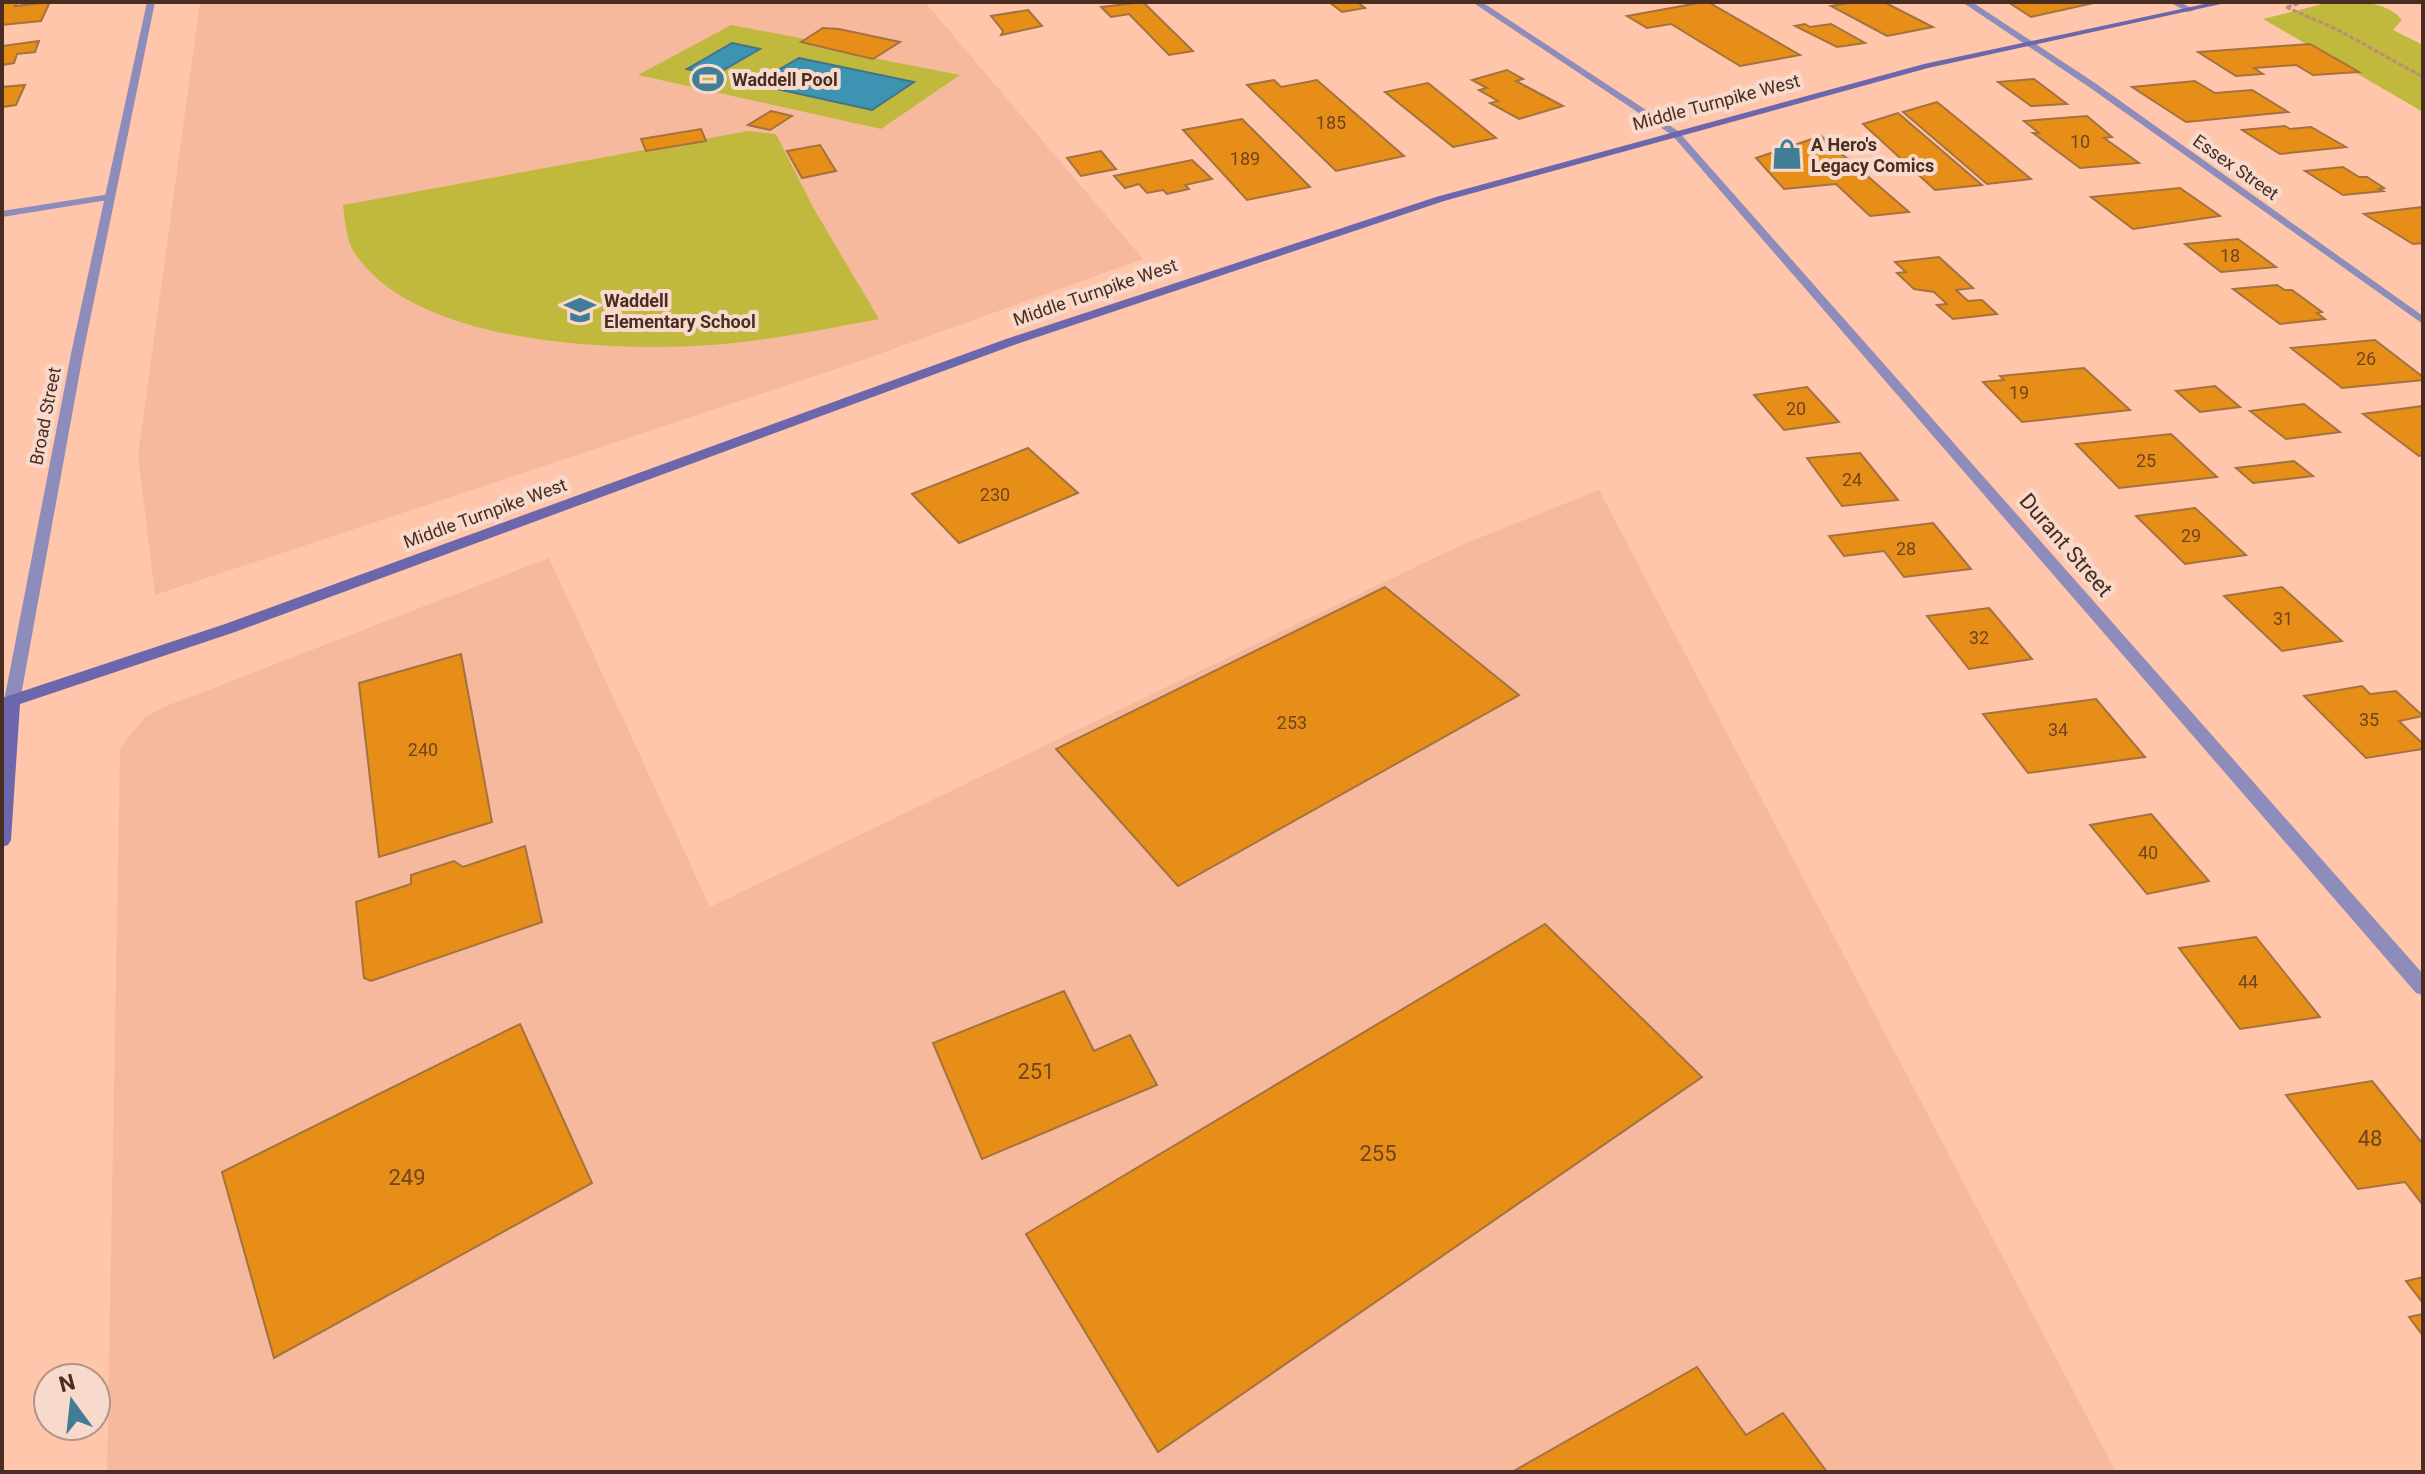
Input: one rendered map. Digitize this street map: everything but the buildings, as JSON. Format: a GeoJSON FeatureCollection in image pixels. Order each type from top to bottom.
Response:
{"type":"FeatureCollection","features":[{"type":"Feature","properties":{"kind":"main road","name":"Middle Turnpike West"},"geometry":{"type":"LineString","coordinates":[[7,702],[230,628],[1098,311],[1440,199],[1927,66],[2226,2]]}},
{"type":"Feature","properties":{"kind":"main road","name":"Broad Street"},"geometry":{"type":"LineString","coordinates":[[2,840],[7,702]]}},
{"type":"Feature","properties":{"kind":"street","name":"Broad Street"},"geometry":{"type":"LineString","coordinates":[[7,702],[151,2]]}},
{"type":"Feature","properties":{"kind":"street","name":"Durant Street"},"geometry":{"type":"LineString","coordinates":[[1476,2],[1675,133],[2423,987]]}},
{"type":"Feature","properties":{"kind":"street","name":"Essex Street"},"geometry":{"type":"LineString","coordinates":[[1966,2],[2092,85],[2423,321]]}},
{"type":"Feature","properties":{"kind":"street"},"geometry":{"type":"LineString","coordinates":[[2173,2],[2191,10]]}},
{"type":"Feature","properties":{"kind":"street"},"geometry":{"type":"LineString","coordinates":[[2,214],[110,197]]}},
{"type":"Feature","properties":{"kind":"path"},"geometry":{"type":"LineString","coordinates":[[2303,2],[2286,7],[2338,30],[2423,77]]}},
{"type":"Feature","properties":{"kind":"shaded area","name":"Waddell Elementary School"},"geometry":{"type":"Polygon","coordinates":[[[200,2],[925,2],[1143,259],[860,361],[155,595],[138,456],[200,2]]]}},
{"type":"Feature","properties":{"kind":"shaded area"},"geometry":{"type":"Polygon","coordinates":[[[2330,2],[2360,2],[2379,6],[2402,20],[2393,30],[2423,45],[2423,112],[2263,19],[2330,2]]]}},
{"type":"Feature","properties":{"kind":"shaded area","name":"Waddell Pool"},"geometry":{"type":"Polygon","coordinates":[[[731,25],[805,39],[802,42],[814,44],[812,46],[960,75],[881,129],[638,75],[731,25]],[[732,44],[688,69],[715,75],[758,50],[732,44]],[[799,58],[755,84],[913,82],[913,81],[799,58]]]}},
{"type":"Feature","properties":{"kind":"shaded area"},"geometry":{"type":"Polygon","coordinates":[[[748,131],[776,134],[814,209],[879,319],[762,339],[681,347],[579,344],[524,337],[471,325],[423,308],[383,284],[351,247],[343,205],[748,131]]]}},
{"type":"Feature","properties":{"kind":"shaded area"},"geometry":{"type":"Polygon","coordinates":[[[1599,490],[2116,1472],[107,1472],[108,1442],[112,1442],[112,1362],[109,1362],[120,748],[145,717],[549,558],[710,907],[1459,546],[1599,490]]]}},
{"type":"Feature","properties":{"kind":"water"},"geometry":{"type":"Polygon","coordinates":[[[732,43],[760,49],[715,75],[687,69],[732,43]]]}},
{"type":"Feature","properties":{"kind":"water"},"geometry":{"type":"Polygon","coordinates":[[[799,58],[914,82],[872,110],[754,84],[799,58]]]}},
{"type":"Feature","properties":{"kind":"place","name":"Waddell Pool"},"geometry":{"type":"Point","coordinates":[708,79]}},
{"type":"Feature","properties":{"kind":"place","name":"A Hero's Legacy Comics"},"geometry":{"type":"Point","coordinates":[1787,154]}},
{"type":"Feature","properties":{"kind":"place","name":"Waddell Elementary School"},"geometry":{"type":"Point","coordinates":[580,310]}}]}
